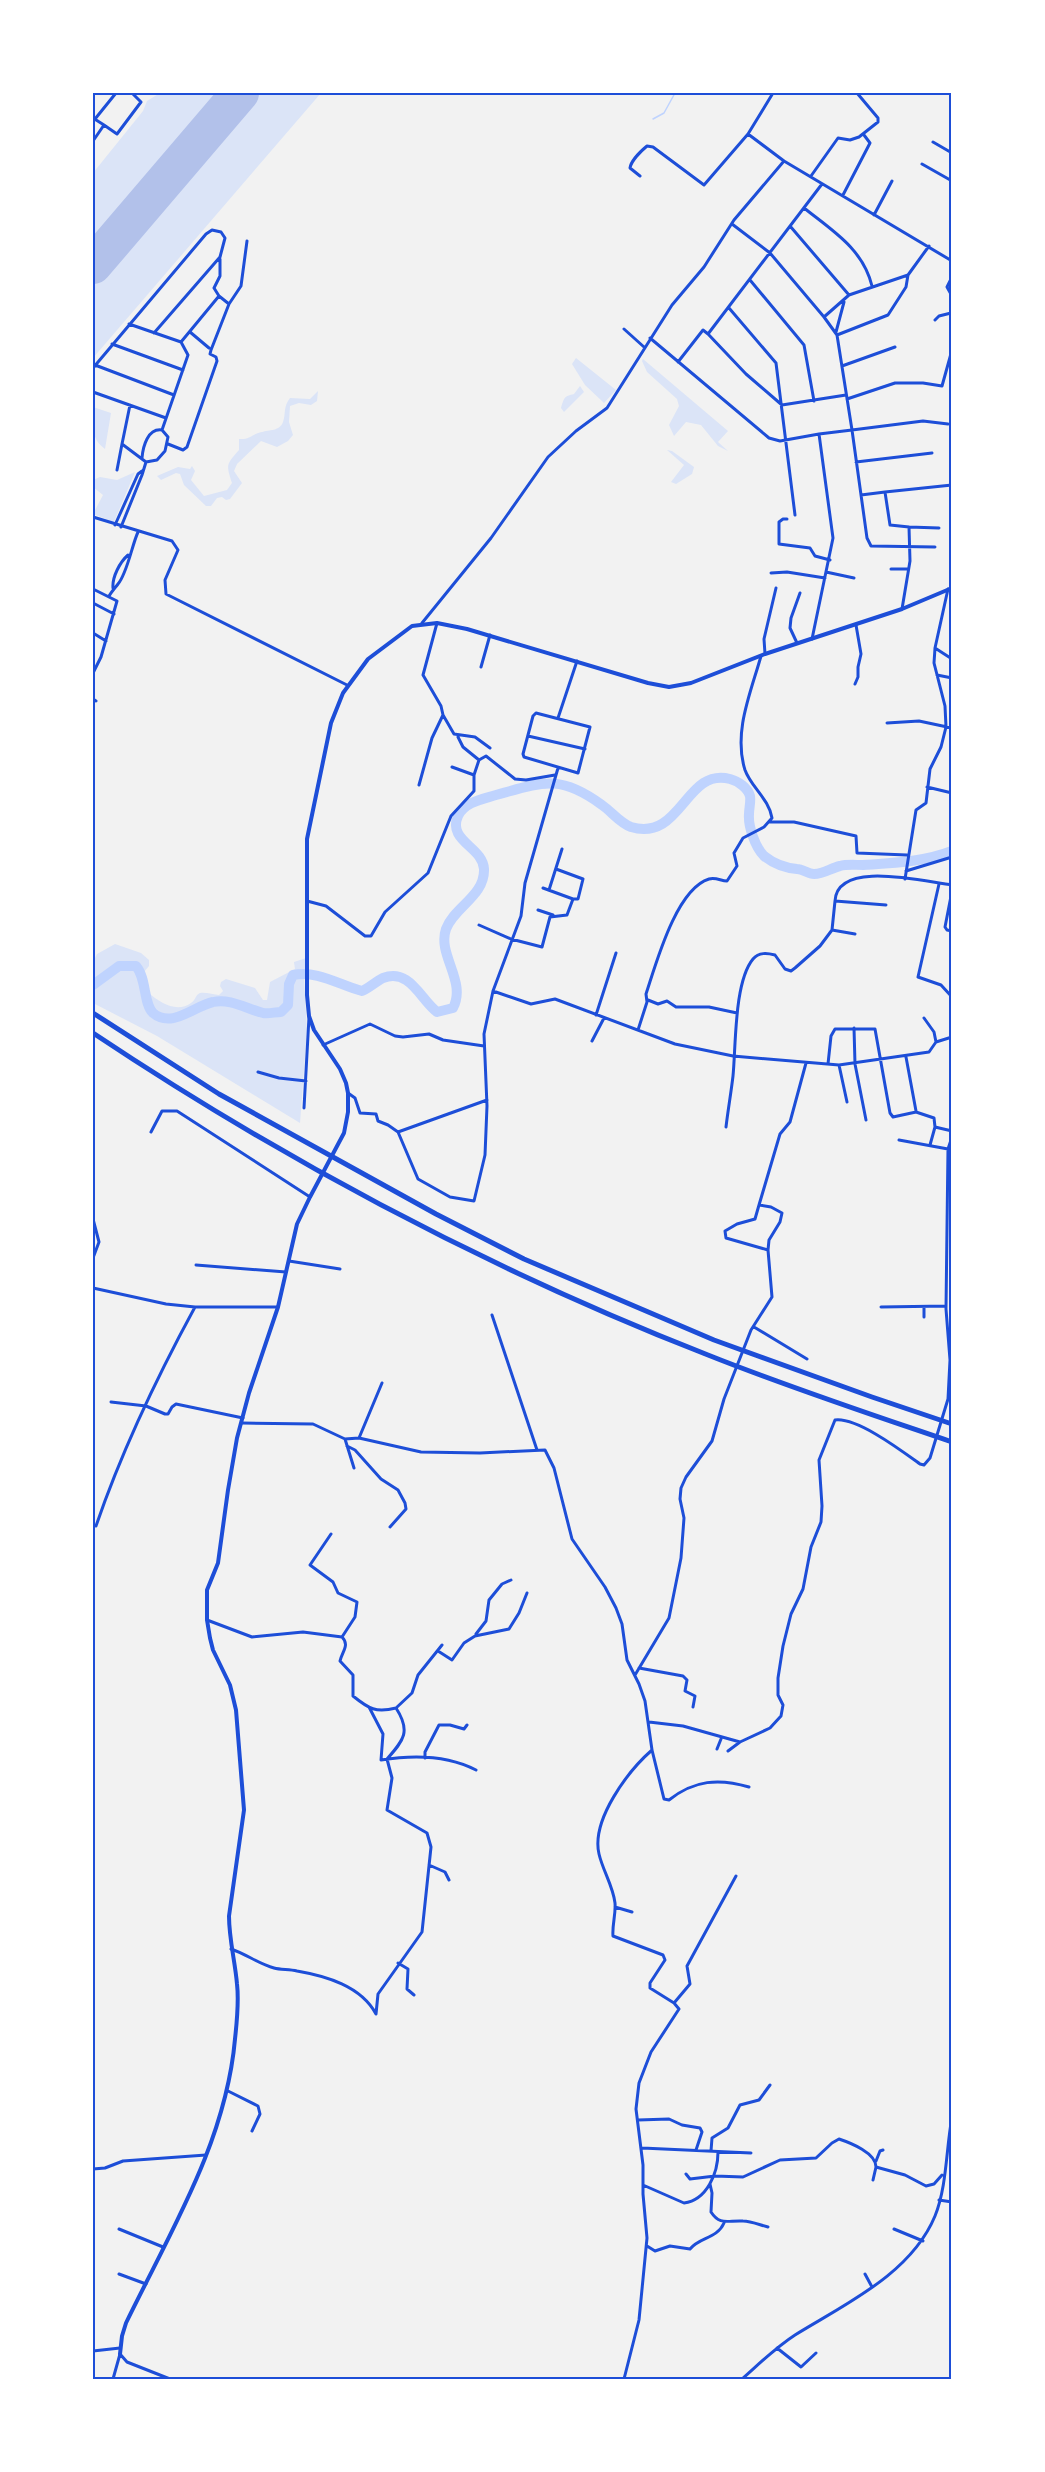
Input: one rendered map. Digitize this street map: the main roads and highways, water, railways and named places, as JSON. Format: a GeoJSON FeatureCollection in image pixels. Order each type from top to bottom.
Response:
{"type":"FeatureCollection","features":[{"type":"Feature","properties":{"kind":"highway"},"geometry":{"type":"LineString","coordinates":[[93,1013],[219,1094],[426,1209],[524,1259],[714,1340],[952,1424]]}},
{"type":"Feature","properties":{"kind":"highway"},"geometry":{"type":"LineString","coordinates":[[93,1033],[208,1107],[361,1194],[511,1269],[708,1356],[952,1442]]}},
{"type":"Feature","properties":{"kind":"waterway"},"geometry":{"type":"LineString","coordinates":[[653,119],[664,113],[675,93]]}},
{"type":"Feature","properties":{"kind":"waterway"},"geometry":{"type":"LineString","coordinates":[[93,985],[119,966],[136,966],[142,977],[150,1009],[160,1017],[168,1019],[219,1001],[263,1013],[281,1012],[288,1005],[289,984],[293,975],[302,974],[320,976],[362,991],[383,978],[400,977],[414,986],[437,1012],[453,1008],[457,988],[445,949],[446,929],[455,914],[480,887],[484,869],[478,855],[457,832],[458,816],[465,807],[474,802],[539,784],[562,785],[574,789],[602,805],[627,825],[648,829],[662,824],[703,784],[715,778],[730,779],[742,785],[749,793],[751,830],[764,856],[780,865],[812,874],[845,865],[919,860],[952,851]]}}]}
